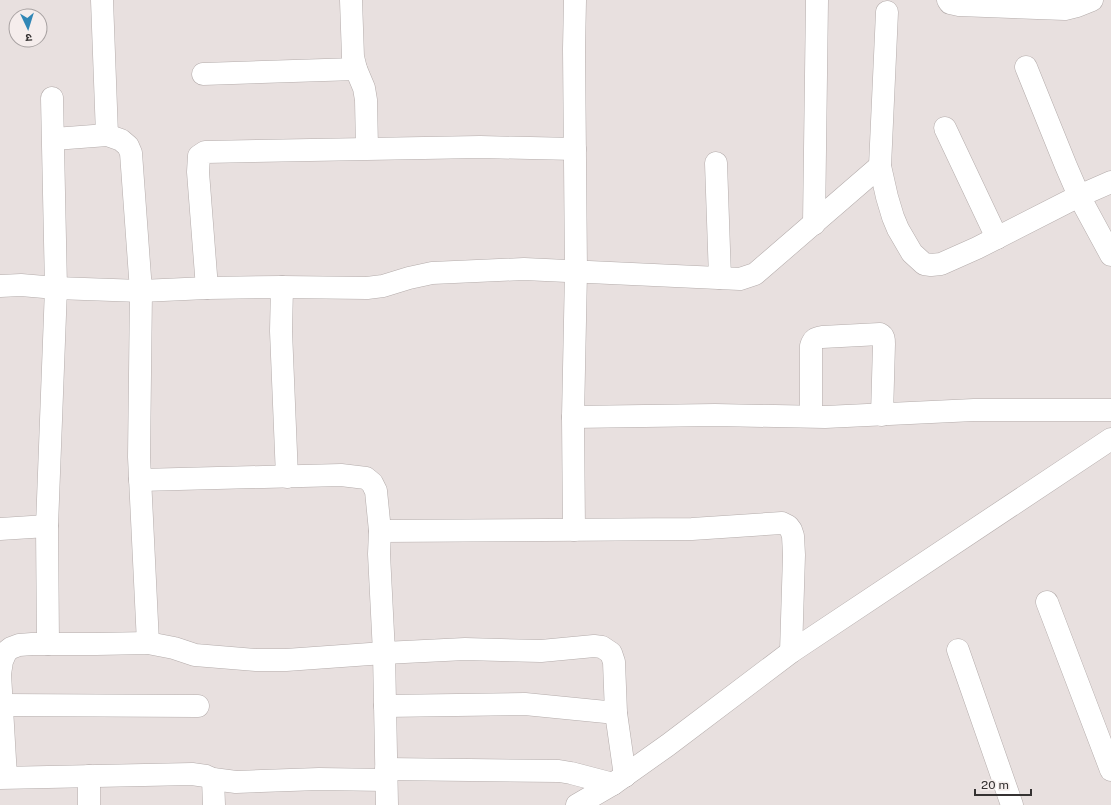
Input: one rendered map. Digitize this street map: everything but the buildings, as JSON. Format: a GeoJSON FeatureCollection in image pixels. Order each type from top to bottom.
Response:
{"type":"FeatureCollection","features":[{"type":"Feature","properties":{"kind":"street"},"geometry":{"type":"LineString","coordinates":[[102,0],[107,135]]}},
{"type":"Feature","properties":{"kind":"street"},"geometry":{"type":"LineString","coordinates":[[351,0],[353,57],[365,94],[367,148]]}},
{"type":"Feature","properties":{"kind":"street"},"geometry":{"type":"LineString","coordinates":[[574,530],[573,417],[576,272],[575,0]]}},
{"type":"Feature","properties":{"kind":"street"},"geometry":{"type":"LineString","coordinates":[[814,224],[817,0]]}},
{"type":"Feature","properties":{"kind":"street"},"geometry":{"type":"LineString","coordinates":[[948,0],[950,3],[959,5],[1065,4],[1077,6],[1092,0]]}},
{"type":"Feature","properties":{"kind":"street"},"geometry":{"type":"LineString","coordinates":[[887,12],[880,166],[887,197],[898,229],[912,253],[924,264],[941,264],[997,238],[1079,196],[1111,182]]}},
{"type":"Feature","properties":{"kind":"street"},"geometry":{"type":"LineString","coordinates":[[1026,67],[1079,196],[1111,255]]}},
{"type":"Feature","properties":{"kind":"street"},"geometry":{"type":"LineString","coordinates":[[203,74],[356,69]]}},
{"type":"Feature","properties":{"kind":"street"},"geometry":{"type":"LineString","coordinates":[[48,644],[47,526],[56,288],[52,98]]}},
{"type":"Feature","properties":{"kind":"street"},"geometry":{"type":"LineString","coordinates":[[945,128],[997,238]]}},
{"type":"Feature","properties":{"kind":"street"},"geometry":{"type":"LineString","coordinates":[[54,139],[107,135],[121,140],[128,146],[131,153],[141,291],[139,457],[140,504],[148,643]]}},
{"type":"Feature","properties":{"kind":"street"},"geometry":{"type":"LineString","coordinates":[[207,288],[198,172],[199,156],[204,152],[480,147],[575,149]]}},
{"type":"Feature","properties":{"kind":"street"},"geometry":{"type":"LineString","coordinates":[[716,163],[720,278]]}},
{"type":"Feature","properties":{"kind":"street"},"geometry":{"type":"LineString","coordinates":[[0,286],[21,285],[56,288],[141,291],[282,287],[367,288],[383,286],[432,273],[524,269],[740,279],[755,274],[880,166]]}},
{"type":"Feature","properties":{"kind":"street"},"geometry":{"type":"LineString","coordinates":[[282,287],[281,331],[287,477]]}},
{"type":"Feature","properties":{"kind":"street"},"geometry":{"type":"LineString","coordinates":[[811,416],[811,346],[813,341],[822,337],[880,334],[884,339],[882,415]]}},
{"type":"Feature","properties":{"kind":"street"},"geometry":{"type":"LineString","coordinates":[[573,417],[715,415],[811,416],[882,415],[974,410],[1111,410]]}},
{"type":"Feature","properties":{"kind":"street"},"geometry":{"type":"LineString","coordinates":[[577,805],[619,780],[791,652],[1111,439]]}},
{"type":"Feature","properties":{"kind":"street"},"geometry":{"type":"LineString","coordinates":[[140,480],[341,475],[366,478],[372,483],[376,491],[380,531],[379,554],[384,653],[387,805]]}},
{"type":"Feature","properties":{"kind":"street"},"geometry":{"type":"LineString","coordinates":[[380,531],[692,529],[782,523],[788,526],[793,536],[794,555],[791,652]]}},
{"type":"Feature","properties":{"kind":"street"},"geometry":{"type":"LineString","coordinates":[[0,528],[47,526]]}},
{"type":"Feature","properties":{"kind":"street"},"geometry":{"type":"LineString","coordinates":[[1047,602],[1111,770]]}},
{"type":"Feature","properties":{"kind":"street"},"geometry":{"type":"LineString","coordinates":[[148,643],[174,648],[195,655],[256,660],[320,658],[466,649],[541,651],[594,646],[602,647],[611,653],[614,662],[619,780],[560,771],[386,775],[319,780],[236,782],[192,774],[3,778],[0,674],[2,661],[6,652],[10,648],[19,645],[48,644],[148,643]]}},
{"type":"Feature","properties":{"kind":"street"},"geometry":{"type":"LineString","coordinates":[[958,650],[1012,805]]}},
{"type":"Feature","properties":{"kind":"street"},"geometry":{"type":"LineString","coordinates":[[385,706],[525,704],[616,713]]}},
{"type":"Feature","properties":{"kind":"street"},"geometry":{"type":"LineString","coordinates":[[2,705],[198,706]]}},
{"type":"Feature","properties":{"kind":"street"},"geometry":{"type":"LineString","coordinates":[[88,776],[89,805]]}},
{"type":"Feature","properties":{"kind":"street"},"geometry":{"type":"LineString","coordinates":[[213,779],[214,805]]}}]}
